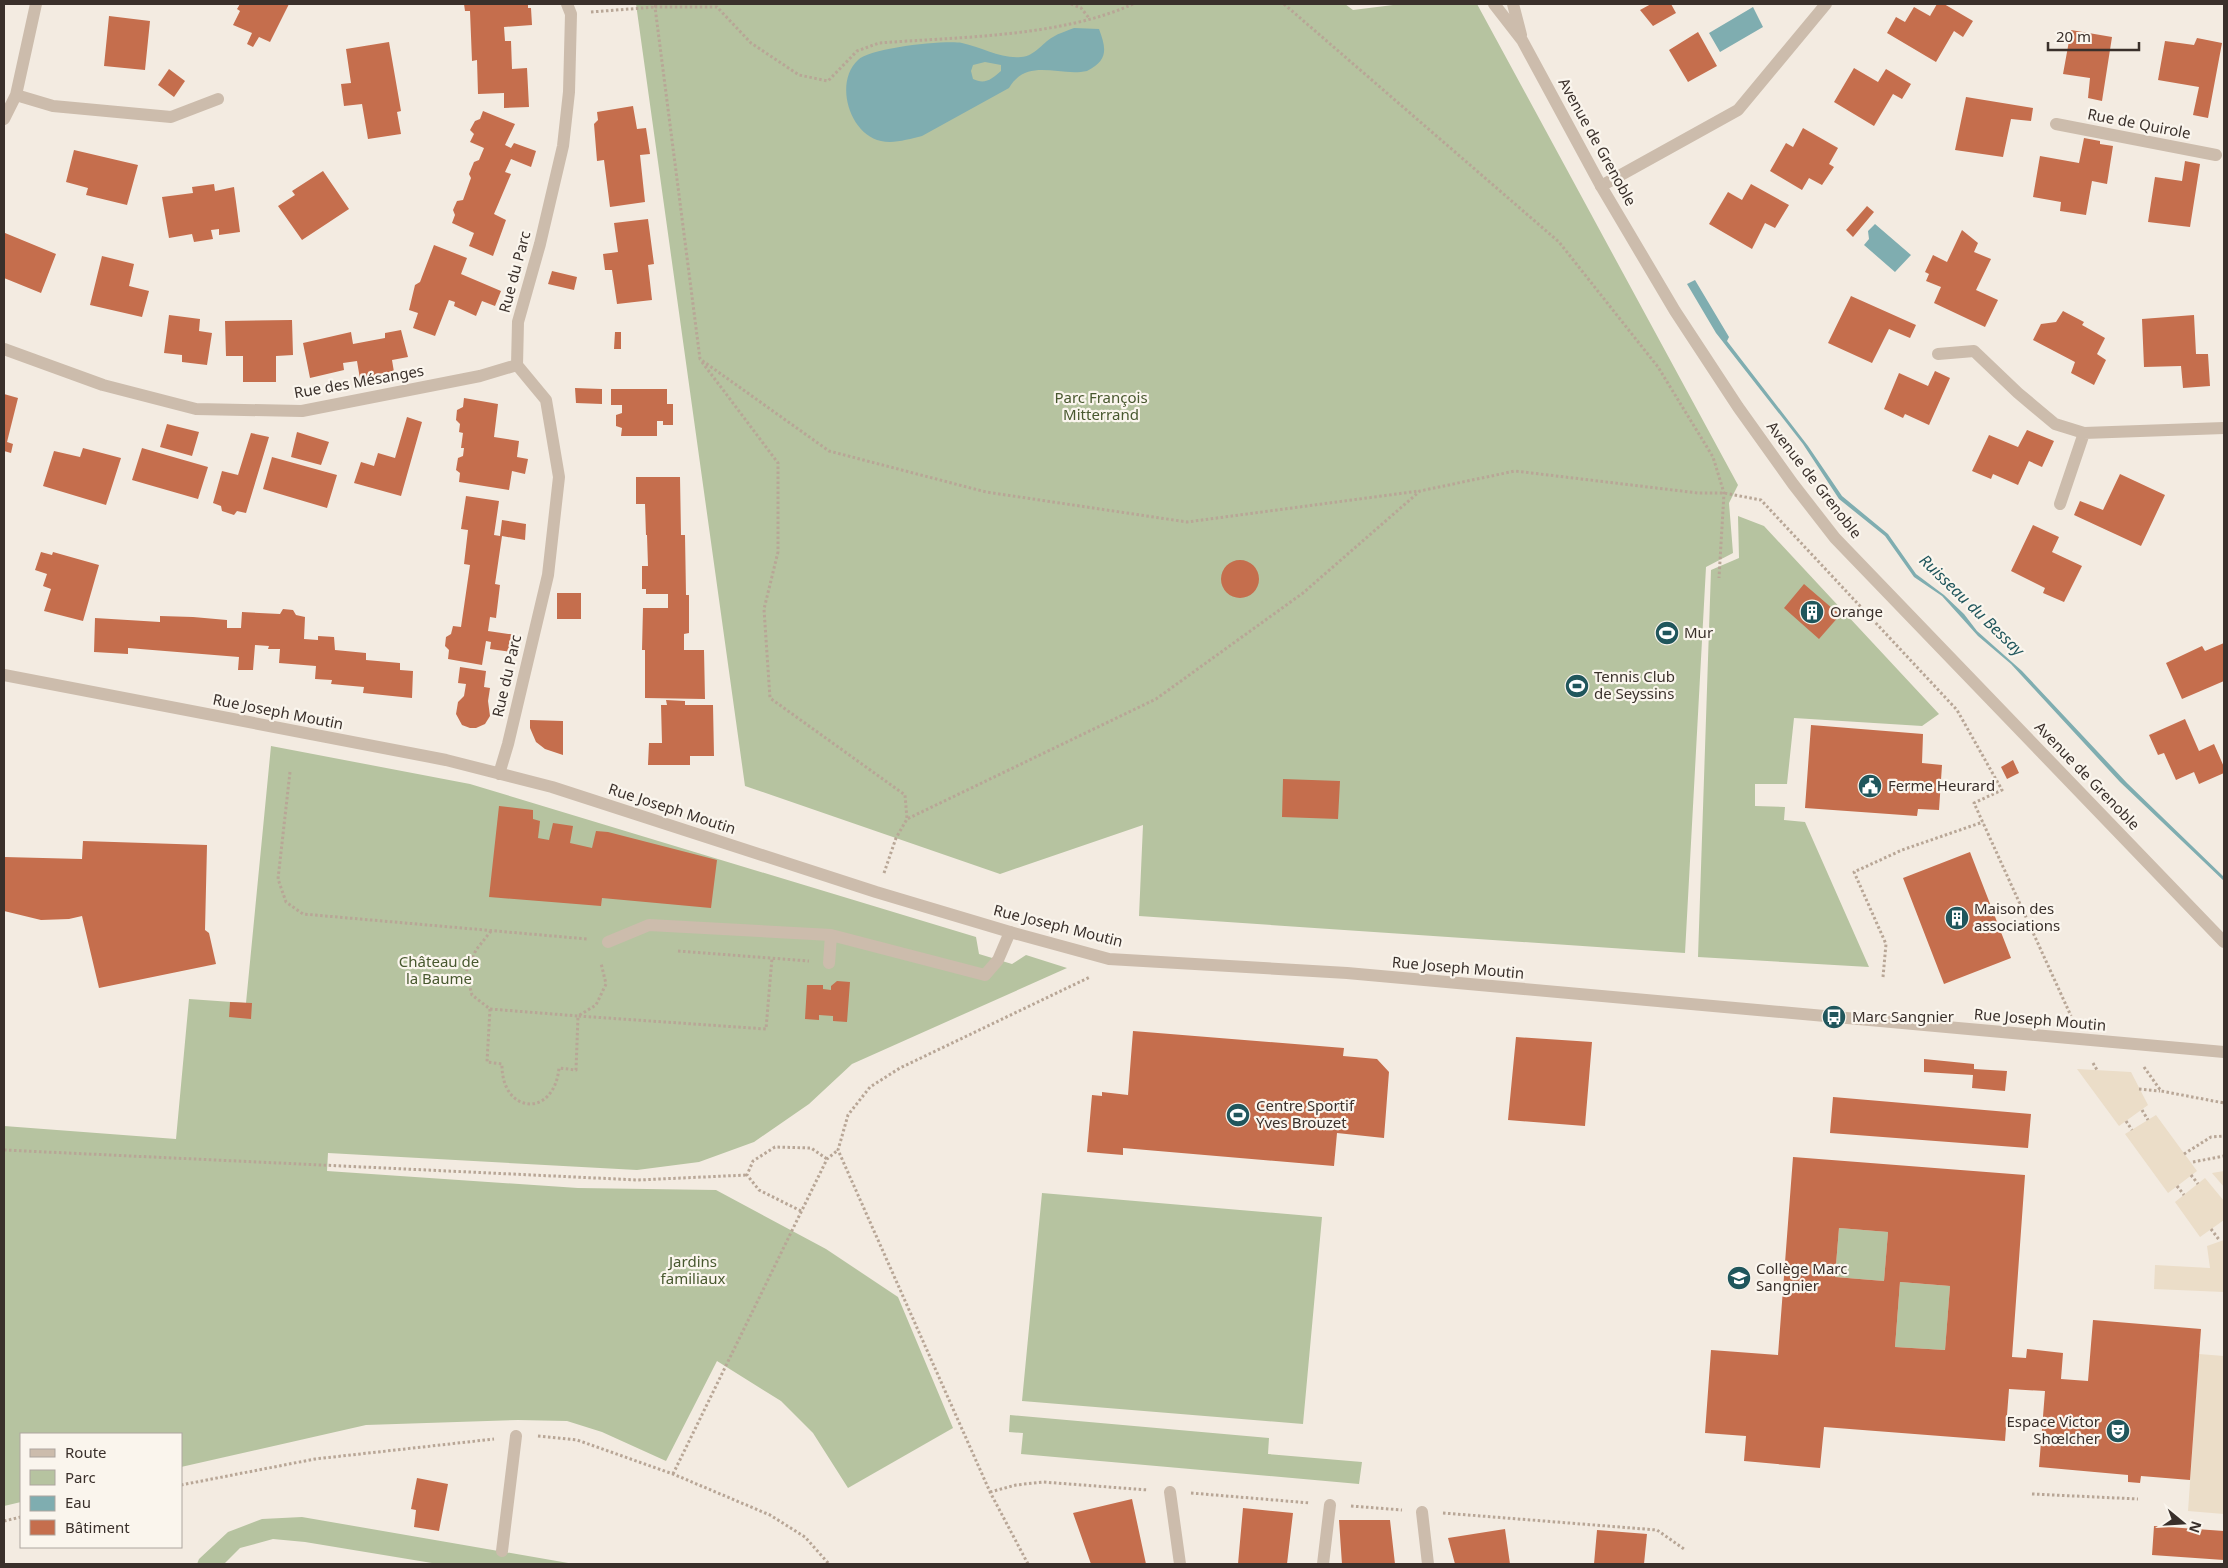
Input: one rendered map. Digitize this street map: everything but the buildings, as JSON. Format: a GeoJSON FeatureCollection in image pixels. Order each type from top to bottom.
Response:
{"type":"FeatureCollection","features":[{"type":"Feature","properties":{"kind":"street"},"geometry":{"type":"LineString","coordinates":[[4,119],[16,96],[36,4]]}},
{"type":"Feature","properties":{"kind":"street","name":"Avenue de Grenoble"},"geometry":{"type":"LineString","coordinates":[[1494,4],[1522,40],[1601,186],[1675,311],[1738,406],[1793,484],[1835,538],[2224,942]]}},
{"type":"Feature","properties":{"kind":"street","name":"Avenue de Grenoble"},"geometry":{"type":"LineString","coordinates":[[1513,4],[1522,40]]}},
{"type":"Feature","properties":{"kind":"street"},"geometry":{"type":"LineString","coordinates":[[1601,186],[1738,110],[1826,4]]}},
{"type":"Feature","properties":{"kind":"street","name":"Rue du Parc"},"geometry":{"type":"LineString","coordinates":[[499,774],[508,744],[548,575],[559,478],[546,400],[517,365],[518,322],[540,244],[563,146],[570,92],[569,9]]}},
{"type":"Feature","properties":{"kind":"street"},"geometry":{"type":"LineString","coordinates":[[16,96],[53,106],[171,117],[218,99]]}},
{"type":"Feature","properties":{"kind":"street","name":"Rue de Quirole"},"geometry":{"type":"LineString","coordinates":[[2056,124],[2216,155]]}},
{"type":"Feature","properties":{"kind":"street","name":"Rue des Mésanges"},"geometry":{"type":"LineString","coordinates":[[4,349],[103,386],[196,409],[302,411],[480,376],[517,365]]}},
{"type":"Feature","properties":{"kind":"street"},"geometry":{"type":"LineString","coordinates":[[1938,354],[1974,351],[2018,393],[2055,424],[2084,433],[2224,428]]}},
{"type":"Feature","properties":{"kind":"street"},"geometry":{"type":"LineString","coordinates":[[2060,504],[2084,433]]}},
{"type":"Feature","properties":{"kind":"street","name":"Rue Joseph Moutin"},"geometry":{"type":"LineString","coordinates":[[4,675],[446,760],[552,787],[876,892],[1109,959],[1338,973],[2224,1052]]}},
{"type":"Feature","properties":{"kind":"street"},"geometry":{"type":"LineString","coordinates":[[608,942],[649,925],[830,935],[985,975],[998,960],[1010,932]]}},
{"type":"Feature","properties":{"kind":"street"},"geometry":{"type":"LineString","coordinates":[[829,962],[830,935]]}},
{"type":"Feature","properties":{"kind":"street"},"geometry":{"type":"LineString","coordinates":[[502,1551],[516,1436]]}},
{"type":"Feature","properties":{"kind":"street"},"geometry":{"type":"LineString","coordinates":[[1170,1492],[1180,1564]]}},
{"type":"Feature","properties":{"kind":"street"},"geometry":{"type":"LineString","coordinates":[[1323,1564],[1330,1504]]}},
{"type":"Feature","properties":{"kind":"street"},"geometry":{"type":"LineString","coordinates":[[1422,1512],[1428,1564]]}},
{"type":"Feature","properties":{"kind":"path"},"geometry":{"type":"LineString","coordinates":[[1071,4],[1081,8],[1089,18]]}},
{"type":"Feature","properties":{"kind":"path"},"geometry":{"type":"LineString","coordinates":[[569,9],[656,5],[717,7],[751,44],[799,74],[828,81],[857,51],[879,43],[1032,31],[1089,18],[1133,4]]}},
{"type":"Feature","properties":{"kind":"path"},"geometry":{"type":"LineString","coordinates":[[1284,4],[1560,242],[1658,367],[1713,457],[1724,493],[1720,578]]}},
{"type":"Feature","properties":{"kind":"path"},"geometry":{"type":"LineString","coordinates":[[656,5],[700,359],[778,463],[778,552],[764,609],[770,698],[905,795],[907,820]]}},
{"type":"Feature","properties":{"kind":"path"},"geometry":{"type":"LineString","coordinates":[[700,359],[829,452],[986,492],[1187,522],[1420,491],[1515,471],[1698,493],[1724,493],[1761,500],[1957,710],[2002,790],[1974,803],[2063,1000],[2097,1070]]}},
{"type":"Feature","properties":{"kind":"path"},"geometry":{"type":"LineString","coordinates":[[876,892],[896,838],[907,820],[1156,699],[1303,593],[1420,491]]}},
{"type":"Feature","properties":{"kind":"path"},"geometry":{"type":"LineString","coordinates":[[290,772],[278,879],[286,902],[303,914],[608,942]]}},
{"type":"Feature","properties":{"kind":"path"},"geometry":{"type":"LineString","coordinates":[[1883,977],[1886,944],[1854,872],[1902,850],[1983,822]]}},
{"type":"Feature","properties":{"kind":"path"},"geometry":{"type":"LineString","coordinates":[[491,931],[476,950],[466,972],[472,995],[490,1009],[766,1029],[772,958]]}},
{"type":"Feature","properties":{"kind":"path"},"geometry":{"type":"LineString","coordinates":[[583,939],[589,946]]}},
{"type":"Feature","properties":{"kind":"path"},"geometry":{"type":"LineString","coordinates":[[672,951],[829,962]]}},
{"type":"Feature","properties":{"kind":"path"},"geometry":{"type":"LineString","coordinates":[[673,1474],[827,1159],[838,1150],[848,1115],[870,1087],[900,1068],[1098,974],[1109,959]]}},
{"type":"Feature","properties":{"kind":"path"},"geometry":{"type":"LineString","coordinates":[[578,1016],[596,1006],[606,984],[600,960]]}},
{"type":"Feature","properties":{"kind":"path"},"geometry":{"type":"LineString","coordinates":[[490,1009],[487,1062],[502,1064],[502,1078],[505,1089],[514,1098],[528,1104],[542,1101],[552,1093],[558,1081],[559,1068],[576,1070],[578,1016]]}},
{"type":"Feature","properties":{"kind":"path"},"geometry":{"type":"LineString","coordinates":[[2127,1044],[2161,1091]]}},
{"type":"Feature","properties":{"kind":"path"},"geometry":{"type":"LineString","coordinates":[[2139,1089],[2161,1091],[2224,1103]]}},
{"type":"Feature","properties":{"kind":"path"},"geometry":{"type":"LineString","coordinates":[[2142,1110],[2148,1120]]}},
{"type":"Feature","properties":{"kind":"path"},"geometry":{"type":"LineString","coordinates":[[2126,1121],[2132,1130]]}},
{"type":"Feature","properties":{"kind":"path"},"geometry":{"type":"LineString","coordinates":[[2184,1154],[2211,1137],[2224,1136]]}},
{"type":"Feature","properties":{"kind":"path"},"geometry":{"type":"LineString","coordinates":[[747,1175],[753,1162],[775,1147],[811,1148],[827,1159]]}},
{"type":"Feature","properties":{"kind":"path"},"geometry":{"type":"LineString","coordinates":[[4,1150],[638,1180],[747,1175]]}},
{"type":"Feature","properties":{"kind":"path"},"geometry":{"type":"LineString","coordinates":[[838,1150],[990,1492],[1028,1564]]}},
{"type":"Feature","properties":{"kind":"path"},"geometry":{"type":"LineString","coordinates":[[2193,1162],[2224,1156]]}},
{"type":"Feature","properties":{"kind":"path"},"geometry":{"type":"LineString","coordinates":[[747,1175],[759,1190],[801,1211]]}},
{"type":"Feature","properties":{"kind":"path"},"geometry":{"type":"LineString","coordinates":[[2191,1175],[2198,1184]]}},
{"type":"Feature","properties":{"kind":"path"},"geometry":{"type":"LineString","coordinates":[[2176,1186],[2184,1195]]}},
{"type":"Feature","properties":{"kind":"path"},"geometry":{"type":"LineString","coordinates":[[2211,1229],[2220,1241]]}},
{"type":"Feature","properties":{"kind":"path"},"geometry":{"type":"LineString","coordinates":[[2032,1494],[2138,1499]]}},
{"type":"Feature","properties":{"kind":"path"},"geometry":{"type":"LineString","coordinates":[[4,1521],[20,1518]]}},
{"type":"Feature","properties":{"kind":"green space","name":"Parc François Mitterrand"},"geometry":{"type":"Polygon","coordinates":[[[636,4],[1345,4],[1353,10],[1401,4],[1477,4],[1738,485],[1729,503],[1733,553],[1706,567],[1685,953],[1139,916],[1143,825],[1000,874],[745,786],[636,4]]]}},
{"type":"Feature","properties":{"kind":"green space"},"geometry":{"type":"Polygon","coordinates":[[[1738,516],[1764,526],[1939,714],[1922,726],[1794,718],[1787,784],[1755,784],[1755,806],[1785,807],[1784,820],[1805,822],[1869,967],[1698,957],[1711,570],[1739,558],[1738,516]]]}},
{"type":"Feature","properties":{"kind":"green space"},"geometry":{"type":"Polygon","coordinates":[[[271,746],[470,784],[976,937],[979,954],[1012,964],[1026,955],[1067,968],[852,1064],[809,1104],[754,1142],[699,1162],[637,1170],[328,1153],[327,1171],[578,1188],[716,1190],[826,1249],[898,1297],[953,1428],[848,1488],[813,1433],[781,1401],[717,1361],[666,1461],[602,1432],[567,1421],[518,1420],[366,1425],[182,1467],[182,1433],[20,1433],[20,1502],[4,1506],[4,1126],[176,1139],[189,999],[246,1003],[271,746]]]}},
{"type":"Feature","properties":{"kind":"green space"},"geometry":{"type":"Polygon","coordinates":[[[1042,1193],[1322,1217],[1303,1424],[1022,1401],[1042,1193]]]}},
{"type":"Feature","properties":{"kind":"green space"},"geometry":{"type":"Polygon","coordinates":[[[1839,1228],[1888,1232],[1884,1281],[1835,1277],[1839,1228]]]}},
{"type":"Feature","properties":{"kind":"green space"},"geometry":{"type":"Polygon","coordinates":[[[1900,1282],[1950,1286],[1945,1350],[1895,1347],[1900,1282]]]}},
{"type":"Feature","properties":{"kind":"green space"},"geometry":{"type":"Polygon","coordinates":[[[1010,1415],[1269,1438],[1268,1454],[1362,1462],[1359,1484],[1021,1454],[1023,1433],[1009,1432],[1010,1415]]]}},
{"type":"Feature","properties":{"kind":"green space"},"geometry":{"type":"Polygon","coordinates":[[[302,1517],[574,1564],[438,1564],[305,1542],[273,1539],[240,1548],[224,1564],[197,1564],[199,1559],[228,1532],[262,1519],[302,1517]]]}},
{"type":"Feature","properties":{"kind":"shaded area"},"geometry":{"type":"Polygon","coordinates":[[[2077,1069],[2131,1072],[2148,1105],[2119,1126],[2077,1069]]]}},
{"type":"Feature","properties":{"kind":"shaded area"},"geometry":{"type":"Polygon","coordinates":[[[2156,1115],[2197,1171],[2168,1193],[2125,1134],[2156,1115]]]}},
{"type":"Feature","properties":{"kind":"shaded area"},"geometry":{"type":"Polygon","coordinates":[[[2224,1171],[2224,1187],[2212,1173],[2224,1171]]]}},
{"type":"Feature","properties":{"kind":"shaded area"},"geometry":{"type":"Polygon","coordinates":[[[2205,1178],[2224,1201],[2224,1220],[2200,1237],[2175,1202],[2205,1178]]]}},
{"type":"Feature","properties":{"kind":"shaded area"},"geometry":{"type":"Polygon","coordinates":[[[2224,1240],[2224,1292],[2154,1289],[2155,1265],[2210,1268],[2207,1246],[2224,1240]]]}},
{"type":"Feature","properties":{"kind":"shaded area"},"geometry":{"type":"Polygon","coordinates":[[[2199,1354],[2224,1356],[2224,1514],[2188,1511],[2199,1354]]]}},
{"type":"Feature","properties":{"kind":"water"},"geometry":{"type":"Polygon","coordinates":[[[1753,7],[1763,27],[1720,52],[1709,33],[1753,7]]]}},
{"type":"Feature","properties":{"kind":"water"},"geometry":{"type":"Polygon","coordinates":[[[1074,28],[1099,29],[1104,53],[1094,67],[1087,71],[1076,72],[1044,70],[1025,73],[1016,79],[1009,88],[922,136],[896,142],[881,141],[870,136],[861,128],[853,118],[848,106],[847,81],[851,70],[858,60],[865,56],[908,46],[953,42],[1006,56],[1021,57],[1034,52],[1060,33],[1074,28]],[[985,62],[973,65],[971,71],[973,79],[977,81],[988,80],[1001,71],[1001,65],[985,62]]]}},
{"type":"Feature","properties":{"kind":"water"},"geometry":{"type":"Polygon","coordinates":[[[1875,224],[1911,255],[1895,272],[1864,245],[1869,239],[1868,231],[1875,224]]]}},
{"type":"Feature","properties":{"kind":"water"},"geometry":{"type":"Polygon","coordinates":[[[1695,280],[1729,337],[1727,341],[1808,446],[1842,496],[1888,534],[1916,574],[1944,595],[1964,614],[1977,631],[2022,671],[2127,783],[2224,877],[2224,881],[2120,782],[2011,664],[1978,636],[1942,596],[1914,577],[1885,536],[1839,499],[1803,444],[1716,333],[1687,284],[1695,280]]]}},
{"type":"Feature","properties":{"kind":"place","name":"Orange"},"geometry":{"type":"Point","coordinates":[1812,612]}},
{"type":"Feature","properties":{"kind":"place","name":"Mur"},"geometry":{"type":"Point","coordinates":[1667,633]}},
{"type":"Feature","properties":{"kind":"place","name":"Tennis Club de Seyssins"},"geometry":{"type":"Point","coordinates":[1577,686]}},
{"type":"Feature","properties":{"kind":"place","name":"Ferme Heurard"},"geometry":{"type":"Point","coordinates":[1870,786]}},
{"type":"Feature","properties":{"kind":"place","name":"Maison des associations"},"geometry":{"type":"Point","coordinates":[1957,918]}},
{"type":"Feature","properties":{"kind":"place","name":"Marc Sangnier"},"geometry":{"type":"Point","coordinates":[1834,1017]}},
{"type":"Feature","properties":{"kind":"place","name":"Centre Sportif Yves Brouzet"},"geometry":{"type":"Point","coordinates":[1238,1115]}},
{"type":"Feature","properties":{"kind":"place","name":"Collège Marc Sangnier"},"geometry":{"type":"Point","coordinates":[1739,1278]}},
{"type":"Feature","properties":{"kind":"place","name":"Espace Victor Shœlcher"},"geometry":{"type":"Point","coordinates":[2118,1431]}},
{"type":"Feature","properties":{"kind":"water label","name":"Ruisseau du Bessay"},"geometry":{"type":"Point","coordinates":[1972,605]}},
{"type":"Feature","properties":{"kind":"park label","name":"Château de la Baume"},"geometry":{"type":"Point","coordinates":[439,970]}},
{"type":"Feature","properties":{"kind":"park label","name":"Jardins familiaux"},"geometry":{"type":"Point","coordinates":[693,1270]}}]}
